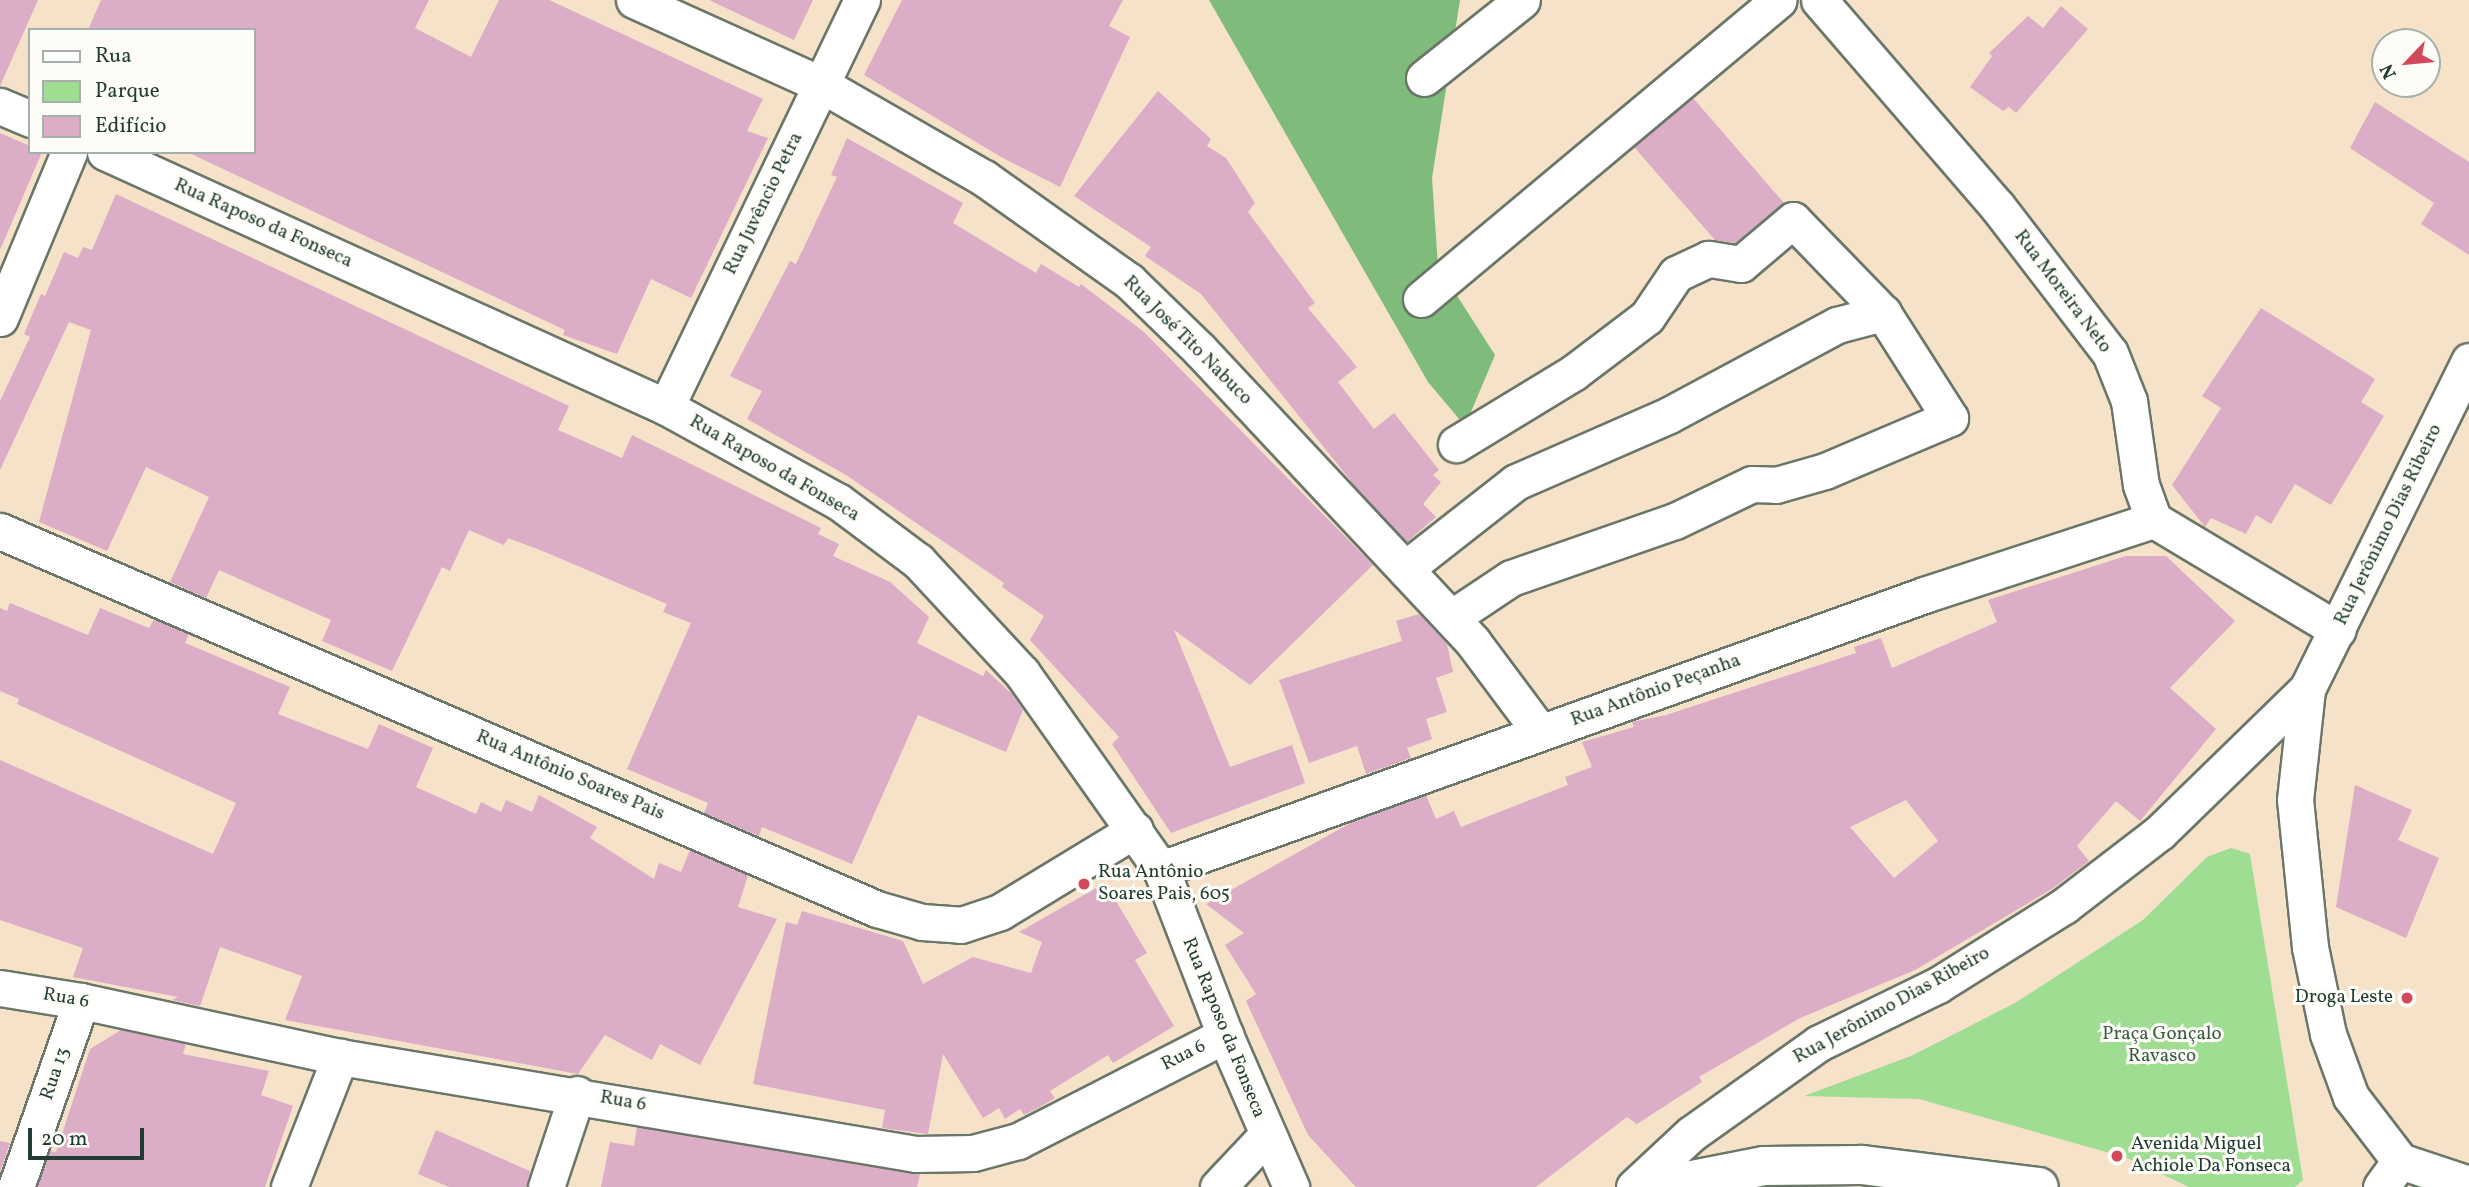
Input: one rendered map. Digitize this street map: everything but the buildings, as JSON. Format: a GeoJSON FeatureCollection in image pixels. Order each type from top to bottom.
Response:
{"type":"FeatureCollection","features":[{"type":"Feature","properties":{"kind":"street","name":"Rua José Tito Nabuco"},"geometry":{"type":"LineString","coordinates":[[634,0],[822,85],[984,178],[1129,281],[1199,349],[1451,618],[1541,732]]}},
{"type":"Feature","properties":{"kind":"street","name":"Rua Juvêncio Petra"},"geometry":{"type":"LineString","coordinates":[[666,407],[862,0]]}},
{"type":"Feature","properties":{"kind":"street"},"geometry":{"type":"LineString","coordinates":[[1424,78],[1522,0]]}},
{"type":"Feature","properties":{"kind":"street"},"geometry":{"type":"LineString","coordinates":[[1421,299],[1778,0]]}},
{"type":"Feature","properties":{"kind":"street","name":"Rua Moreira Neto"},"geometry":{"type":"LineString","coordinates":[[1819,0],[1997,206],[2110,353],[2129,401],[2141,485],[2154,520]]}},
{"type":"Feature","properties":{"kind":"street"},"geometry":{"type":"LineString","coordinates":[[0,106],[28,118]]}},
{"type":"Feature","properties":{"kind":"street"},"geometry":{"type":"LineString","coordinates":[[0,318],[68,154]]}},
{"type":"Feature","properties":{"kind":"street","name":"Rua Raposo da Fonseca"},"geometry":{"type":"LineString","coordinates":[[109,154],[666,407],[839,502],[918,561],[1021,673],[1161,869],[1266,1136],[1291,1187]]}},
{"type":"Feature","properties":{"kind":"street"},"geometry":{"type":"LineString","coordinates":[[1451,618],[1511,578],[1675,521],[1752,484],[1776,485],[1825,471],[1950,418],[1884,313],[1793,220],[1741,264],[1708,259],[1676,274],[1647,317],[1573,373],[1456,444]]}},
{"type":"Feature","properties":{"kind":"street"},"geometry":{"type":"LineString","coordinates":[[1405,569],[1516,482],[1669,415],[1837,325],[1884,313]]}},
{"type":"Feature","properties":{"kind":"street","name":"Rua Jerônimo Dias Ribeiro"},"geometry":{"type":"LineString","coordinates":[[1634,1187],[1691,1134],[1808,1051],[1938,985],[2064,906],[2160,832],[2307,689],[2469,361]]}},
{"type":"Feature","properties":{"kind":"street"},"geometry":{"type":"LineString","coordinates":[[2154,520],[2338,630]]}},
{"type":"Feature","properties":{"kind":"street","name":"Rua Antônio Peçanha"},"geometry":{"type":"LineString","coordinates":[[1161,869],[1950,586],[2154,520]]}},
{"type":"Feature","properties":{"kind":"street","name":"Rua Antônio Soares Pais"},"geometry":{"type":"LineString","coordinates":[[0,531],[877,909],[922,922],[961,925],[1000,912],[1135,830]]}},
{"type":"Feature","properties":{"kind":"street","name":"Rua Jerônimo Dias Ribeiro"},"geometry":{"type":"LineString","coordinates":[[2307,689],[2295,800],[2310,947],[2328,1034],[2351,1097],[2390,1174]]}},
{"type":"Feature","properties":{"kind":"street","name":"Rua 6"},"geometry":{"type":"LineString","coordinates":[[0,988],[81,1001],[340,1057],[577,1094],[916,1154],[973,1153],[1018,1141],[1225,1035]]}},
{"type":"Feature","properties":{"kind":"street","name":"Rua 13"},"geometry":{"type":"LineString","coordinates":[[16,1187],[81,1001]]}},
{"type":"Feature","properties":{"kind":"street"},"geometry":{"type":"LineString","coordinates":[[289,1187],[340,1057]]}},
{"type":"Feature","properties":{"kind":"street"},"geometry":{"type":"LineString","coordinates":[[546,1187],[577,1094]]}},
{"type":"Feature","properties":{"kind":"street"},"geometry":{"type":"LineString","coordinates":[[1218,1187],[1266,1136]]}},
{"type":"Feature","properties":{"kind":"street"},"geometry":{"type":"LineString","coordinates":[[1657,1187],[1764,1166],[1862,1165],[2039,1187]]}},
{"type":"Feature","properties":{"kind":"street"},"geometry":{"type":"LineString","coordinates":[[2390,1174],[2469,1184]]}},
{"type":"Feature","properties":{"kind":"green space"},"geometry":{"type":"Polygon","coordinates":[[[1209,0],[1460,0],[1432,178],[1438,266],[1495,355],[1465,426],[1428,382],[1209,0]]]}},
{"type":"Feature","properties":{"kind":"green space","name":"Praça Gonçalo Ravasco"},"geometry":{"type":"Polygon","coordinates":[[[2231,848],[2250,854],[2303,1180],[2295,1187],[2189,1187],[2127,1158],[1919,1099],[1804,1096],[1911,1056],[2015,1003],[2143,920],[2207,857],[2231,848]]]}},
{"type":"Feature","properties":{"kind":"place","name":"Rua Antônio Soares Pais, 605"},"geometry":{"type":"Point","coordinates":[1084,884]}},
{"type":"Feature","properties":{"kind":"place","name":"Droga Leste"},"geometry":{"type":"Point","coordinates":[2407,998]}},
{"type":"Feature","properties":{"kind":"place","name":"Avenida Miguel Achiole Da Fonseca"},"geometry":{"type":"Point","coordinates":[2117,1156]}}]}
